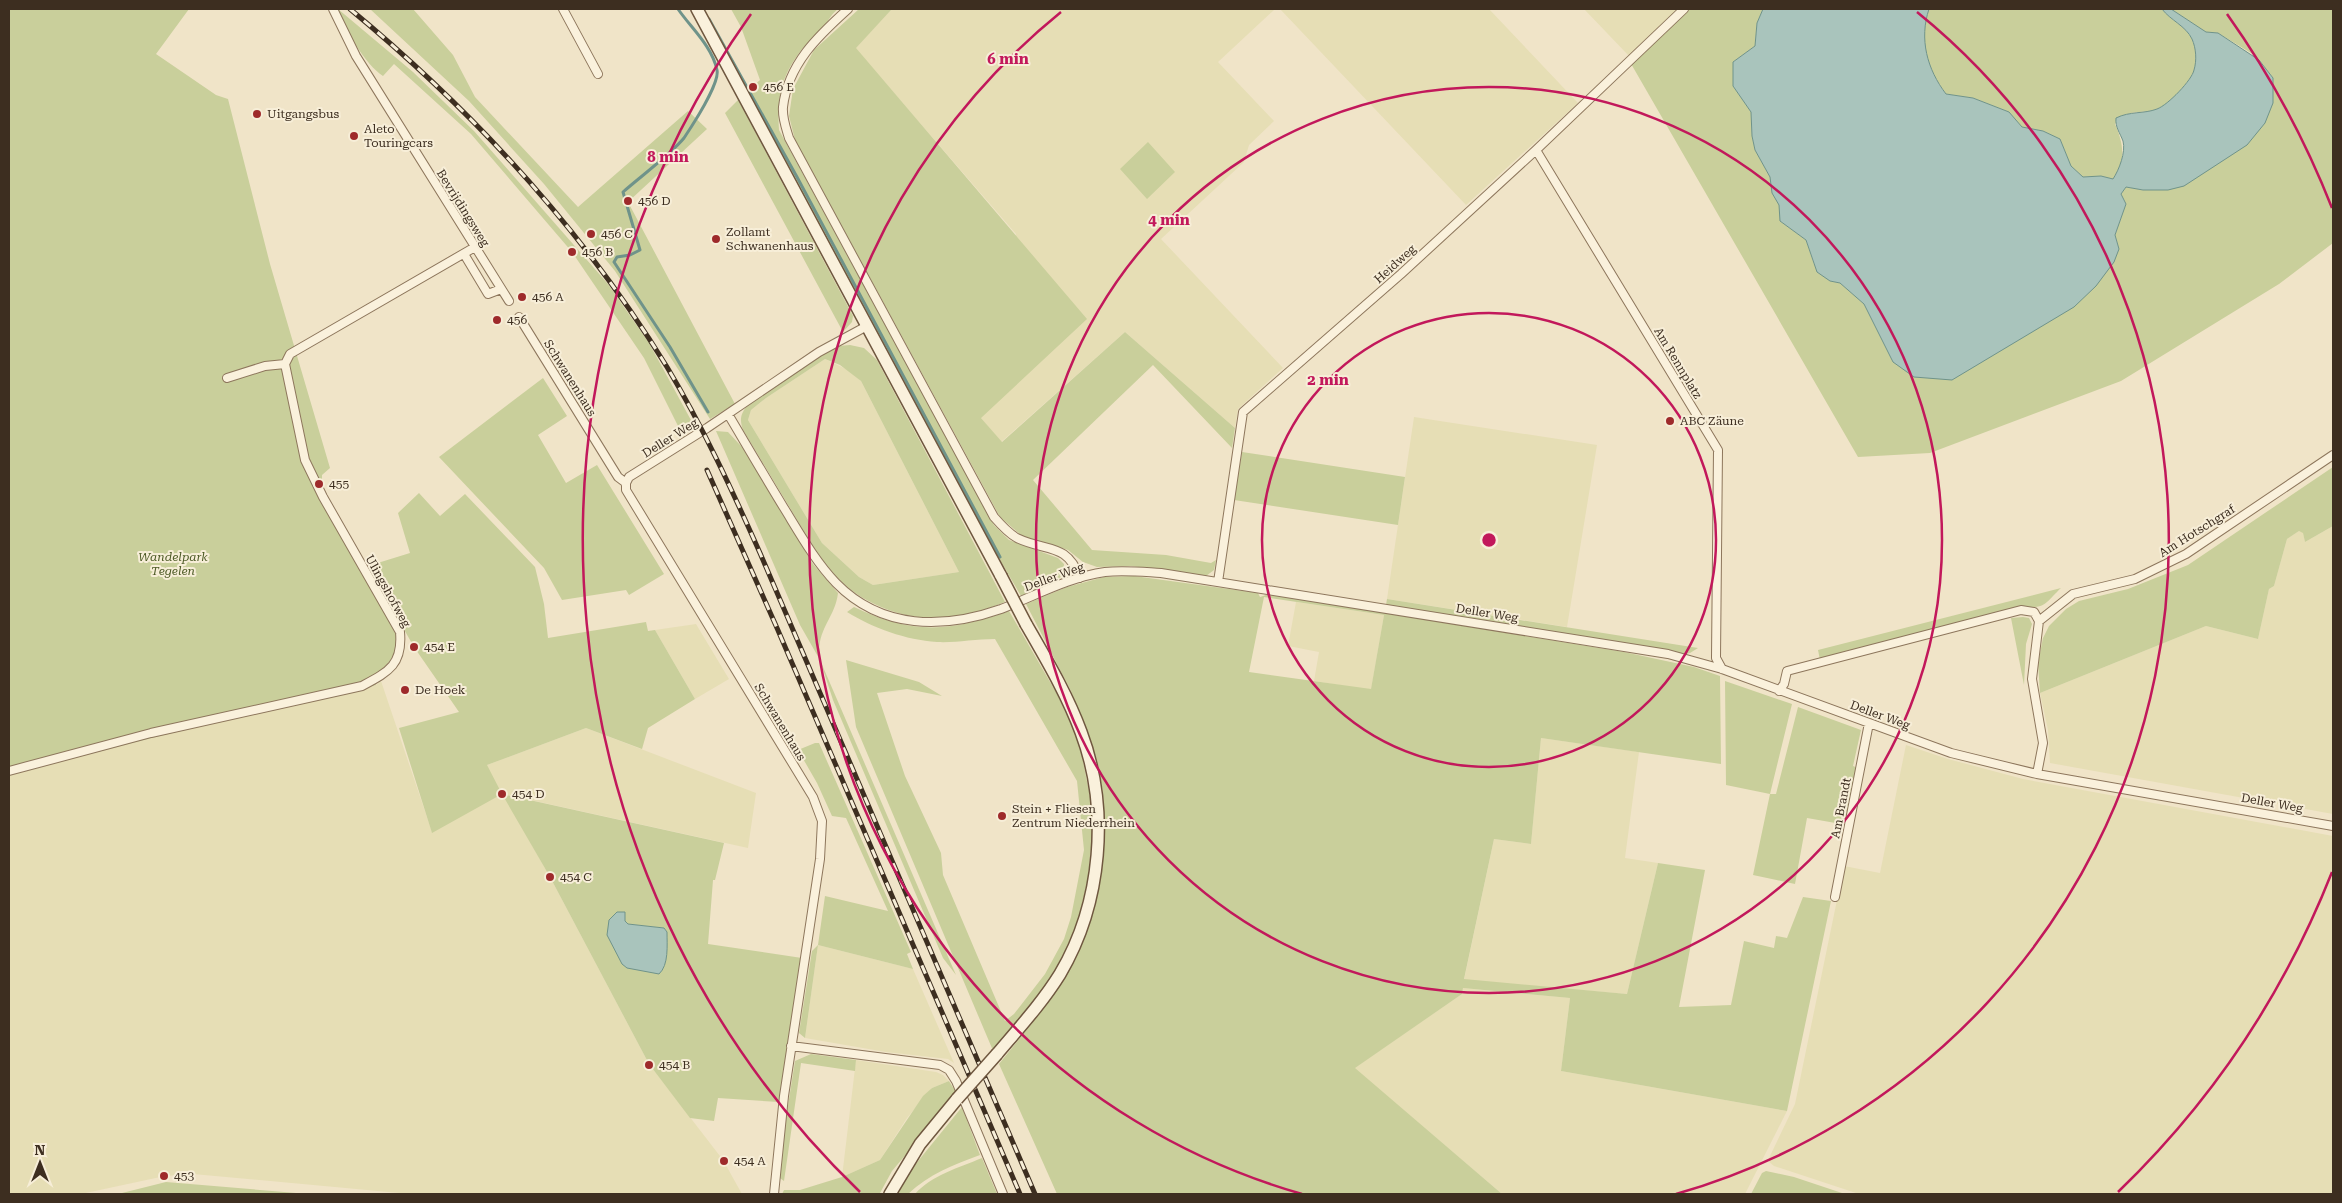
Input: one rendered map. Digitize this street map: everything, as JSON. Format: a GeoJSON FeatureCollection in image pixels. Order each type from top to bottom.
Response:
{"type":"FeatureCollection","features":[{"type":"Feature","properties":{"kind":"main road"},"geometry":{"type":"LineString","coordinates":[[687,9],[703,32],[719,50]]}},
{"type":"Feature","properties":{"kind":"main road"},"geometry":{"type":"LineString","coordinates":[[697,9],[1058,682],[1082,732],[1094,782],[1098,840],[1093,884],[1087,908],[1061,972],[1036,1009],[920,1144],[890,1194]]}},
{"type":"Feature","properties":{"kind":"street","name":"Bevrijdingsweg"},"geometry":{"type":"LineString","coordinates":[[333,9],[356,56],[509,301]]}},
{"type":"Feature","properties":{"kind":"street"},"geometry":{"type":"LineString","coordinates":[[564,9],[598,74]]}},
{"type":"Feature","properties":{"kind":"street"},"geometry":{"type":"LineString","coordinates":[[848,9],[806,50],[789,83],[783,108],[789,138],[994,517],[1016,538],[1068,556],[1074,563],[1080,578]]}},
{"type":"Feature","properties":{"kind":"street","name":"Heidweg"},"geometry":{"type":"LineString","coordinates":[[1218,582],[1243,412],[1401,274],[1536,150],[1684,9]]}},
{"type":"Feature","properties":{"kind":"street","name":"Am Rennplatz"},"geometry":{"type":"LineString","coordinates":[[1536,150],[1718,450],[1716,658],[1722,668]]}},
{"type":"Feature","properties":{"kind":"street"},"geometry":{"type":"LineString","coordinates":[[227,378],[265,366],[284,364],[290,354],[475,247]]}},
{"type":"Feature","properties":{"kind":"street","name":"Bevrijdingsweg"},"geometry":{"type":"LineString","coordinates":[[464,254],[488,294],[501,289]]}},
{"type":"Feature","properties":{"kind":"street","name":"Schwanenhaus"},"geometry":{"type":"LineString","coordinates":[[519,317],[618,477],[626,483],[626,490],[813,797],[822,821],[820,859],[784,1096],[774,1194]]}},
{"type":"Feature","properties":{"kind":"street","name":"Deller Weg"},"geometry":{"type":"LineString","coordinates":[[626,483],[629,477],[728,414],[819,352],[867,326]]}},
{"type":"Feature","properties":{"kind":"street","name":"Ulingshofweg"},"geometry":{"type":"LineString","coordinates":[[9,771],[151,733],[362,686],[383,675],[398,658],[402,645],[400,632],[322,497],[305,460],[284,364]]}},
{"type":"Feature","properties":{"kind":"street","name":"Deller Weg"},"geometry":{"type":"LineString","coordinates":[[728,414],[821,566],[844,590],[868,607],[908,621],[930,624],[953,622],[1002,608],[1080,578],[1104,572],[1162,573],[1668,654],[1722,668],[1779,691],[1951,753],[2037,774],[2333,826]]}},
{"type":"Feature","properties":{"kind":"street","name":"Am Hotschgraf"},"geometry":{"type":"LineString","coordinates":[[2039,621],[2073,594],[2135,579],[2186,554],[2333,455]]}},
{"type":"Feature","properties":{"kind":"street"},"geometry":{"type":"LineString","coordinates":[[1779,691],[1784,684],[1787,671],[2021,610],[2034,612],[2039,621],[2032,679],[2043,743],[2037,774]]}},
{"type":"Feature","properties":{"kind":"street","name":"Am Brandt"},"geometry":{"type":"LineString","coordinates":[[1835,897],[1869,723]]}},
{"type":"Feature","properties":{"kind":"street"},"geometry":{"type":"LineString","coordinates":[[791,1046],[920,1062],[949,1070],[956,1081],[1002,1194]]}},
{"type":"Feature","properties":{"kind":"shaded area"},"geometry":{"type":"Polygon","coordinates":[[[892,9],[1275,9],[1218,62],[1274,121],[1249,145],[1244,162],[1161,239],[1283,368],[1238,409],[1235,428],[1125,332],[1001,442],[981,418],[1016,234],[855,48],[892,9]]]}},
{"type":"Feature","properties":{"kind":"shaded area"},"geometry":{"type":"Polygon","coordinates":[[[1280,9],[1489,9],[1578,103],[1466,205],[1280,9]]]}},
{"type":"Feature","properties":{"kind":"shaded area"},"geometry":{"type":"Polygon","coordinates":[[[1584,9],[1680,9],[1629,56],[1584,9]]]}},
{"type":"Feature","properties":{"kind":"shaded area"},"geometry":{"type":"Polygon","coordinates":[[[825,359],[850,371],[861,381],[959,572],[873,585],[859,577],[822,543],[748,420],[751,410],[766,398],[825,359]]]}},
{"type":"Feature","properties":{"kind":"shaded area"},"geometry":{"type":"Polygon","coordinates":[[[1414,417],[1597,445],[1567,627],[1387,599],[1414,417]]]}},
{"type":"Feature","properties":{"kind":"shaded area"},"geometry":{"type":"Polygon","coordinates":[[[2333,526],[2333,814],[2050,763],[2048,730],[2040,693],[2206,626],[2258,639],[2269,589],[2274,586],[2287,539],[2299,531],[2303,532],[2305,542],[2333,526]]]}},
{"type":"Feature","properties":{"kind":"shaded area"},"geometry":{"type":"Polygon","coordinates":[[[1296,602],[1384,615],[1371,690],[1314,681],[1319,652],[1288,646],[1296,602]]]}},
{"type":"Feature","properties":{"kind":"shaded area"},"geometry":{"type":"Polygon","coordinates":[[[696,624],[729,679],[695,699],[655,630],[696,624]]]}},
{"type":"Feature","properties":{"kind":"shaded area"},"geometry":{"type":"Polygon","coordinates":[[[381,681],[432,832],[487,765],[586,728],[756,793],[748,848],[503,794],[550,877],[649,1064],[723,1160],[742,1194],[410,1194],[193,1174],[165,1176],[81,1194],[9,1194],[9,775],[156,737],[376,685],[381,681]]]}},
{"type":"Feature","properties":{"kind":"shaded area"},"geometry":{"type":"Polygon","coordinates":[[[1541,738],[1639,752],[1625,858],[1658,863],[1627,994],[1464,980],[1494,839],[1531,844],[1541,738]]]}},
{"type":"Feature","properties":{"kind":"shaded area"},"geometry":{"type":"Polygon","coordinates":[[[1906,745],[1948,759],[2023,779],[2333,836],[2333,1194],[1859,1194],[1774,1166],[1769,1162],[1769,1158],[1795,1104],[1844,866],[1880,873],[1906,745]]]}},
{"type":"Feature","properties":{"kind":"shaded area"},"geometry":{"type":"Polygon","coordinates":[[[818,945],[913,969],[954,1063],[948,1059],[886,1052],[805,1038],[818,945]]]}},
{"type":"Feature","properties":{"kind":"shaded area"},"geometry":{"type":"Polygon","coordinates":[[[1463,988],[1570,998],[1561,1071],[1787,1111],[1745,1194],[1502,1194],[1354,1068],[1462,994],[1463,988]]]}},
{"type":"Feature","properties":{"kind":"shaded area"},"geometry":{"type":"Polygon","coordinates":[[[856,1060],[936,1072],[943,1075],[949,1081],[932,1088],[907,1118],[880,1160],[842,1177],[856,1060]]]}},
{"type":"Feature","properties":{"kind":"green space","name":"Wandelpark Tegelen"},"geometry":{"type":"Polygon","coordinates":[[[9,9],[189,9],[156,54],[216,95],[228,99],[270,264],[330,468],[322,475],[322,494],[399,640],[390,661],[373,676],[376,685],[156,737],[9,775],[9,9]]]}},
{"type":"Feature","properties":{"kind":"green space"},"geometry":{"type":"Polygon","coordinates":[[[338,9],[413,72],[474,131],[608,284],[649,343],[692,422],[680,430],[644,358],[572,252],[471,134],[394,64],[383,76],[376,71],[356,46],[345,27],[338,9]]]}},
{"type":"Feature","properties":{"kind":"green space"},"geometry":{"type":"Polygon","coordinates":[[[370,9],[413,9],[453,55],[475,97],[578,207],[688,111],[707,129],[628,202],[735,404],[710,419],[615,271],[544,184],[469,101],[370,9]]]}},
{"type":"Feature","properties":{"kind":"green space"},"geometry":{"type":"Polygon","coordinates":[[[731,9],[838,9],[799,52],[787,73],[779,101],[779,130],[994,525],[1009,540],[1058,558],[1064,564],[1060,578],[1050,586],[1021,596],[976,519],[747,91],[760,80],[741,27],[731,9]]]}},
{"type":"Feature","properties":{"kind":"green space"},"geometry":{"type":"Polygon","coordinates":[[[859,9],[892,9],[856,48],[1087,319],[981,418],[1002,442],[1125,332],[1235,428],[1232,448],[1153,365],[1033,480],[1092,550],[1166,555],[1211,563],[1216,560],[1214,570],[1206,576],[1131,566],[1097,567],[1083,562],[1068,550],[1022,536],[1000,517],[795,140],[789,116],[793,89],[814,50],[859,9]]]}},
{"type":"Feature","properties":{"kind":"green space"},"geometry":{"type":"Polygon","coordinates":[[[1688,9],[1763,9],[1757,23],[1755,46],[1733,62],[1733,86],[1751,112],[1752,136],[1755,150],[1770,177],[1772,193],[1780,205],[1780,221],[1806,240],[1814,264],[1830,281],[1840,283],[1864,304],[1893,362],[2119,249],[2115,235],[2126,204],[2121,194],[2126,187],[2143,190],[2168,190],[2273,78],[2251,53],[2218,33],[2206,32],[2171,9],[2333,9],[2333,243],[2279,284],[2121,381],[1930,453],[1858,457],[1630,62],[1688,9]]]}},
{"type":"Feature","properties":{"kind":"green space"},"geometry":{"type":"Polygon","coordinates":[[[1929,9],[2162,9],[2186,30],[2192,39],[2196,54],[2195,66],[2188,80],[2162,107],[2150,111],[2130,113],[2115,124],[2122,146],[2122,159],[2113,179],[2101,176],[2083,177],[2071,166],[2060,139],[2043,131],[2022,127],[2009,112],[1973,98],[1946,94],[1929,64],[1926,53],[1924,31],[1929,9]]]}},
{"type":"Feature","properties":{"kind":"green space"},"geometry":{"type":"Polygon","coordinates":[[[738,100],[853,316],[852,322],[843,332],[725,113],[738,100]]]}},
{"type":"Feature","properties":{"kind":"green space"},"geometry":{"type":"Polygon","coordinates":[[[1148,142],[1175,172],[1147,199],[1120,169],[1148,142]]]}},
{"type":"Feature","properties":{"kind":"green space"},"geometry":{"type":"Polygon","coordinates":[[[850,345],[864,348],[877,360],[1005,602],[982,611],[958,617],[924,618],[890,610],[860,596],[846,586],[827,566],[810,542],[743,430],[741,416],[748,404],[838,346],[850,345]],[[825,359],[766,398],[751,410],[748,420],[822,543],[859,577],[873,585],[959,572],[861,381],[840,365],[825,359]]]}},
{"type":"Feature","properties":{"kind":"green space"},"geometry":{"type":"Polygon","coordinates":[[[543,378],[567,416],[538,435],[566,483],[597,465],[664,574],[629,595],[626,590],[562,600],[544,568],[439,457],[543,378]]]}},
{"type":"Feature","properties":{"kind":"green space"},"geometry":{"type":"Polygon","coordinates":[[[716,431],[728,432],[742,447],[813,564],[838,593],[820,641],[820,660],[800,625],[716,431]]]}},
{"type":"Feature","properties":{"kind":"green space"},"geometry":{"type":"Polygon","coordinates":[[[1242,452],[1405,477],[1398,525],[1234,500],[1242,452]]]}},
{"type":"Feature","properties":{"kind":"green space"},"geometry":{"type":"Polygon","coordinates":[[[2333,467],[2333,526],[2305,542],[2303,533],[2299,531],[2287,539],[2274,586],[2269,589],[2258,639],[2206,626],[2040,693],[2038,663],[2043,638],[2049,626],[2066,609],[2079,601],[2128,589],[2188,565],[2333,467]]]}},
{"type":"Feature","properties":{"kind":"green space"},"geometry":{"type":"Polygon","coordinates":[[[419,493],[440,516],[465,494],[535,567],[544,604],[548,638],[646,622],[648,631],[655,630],[695,699],[648,728],[642,749],[586,728],[487,765],[502,794],[432,833],[399,728],[459,712],[414,647],[368,566],[410,553],[398,513],[419,493]]]}},
{"type":"Feature","properties":{"kind":"green space"},"geometry":{"type":"Polygon","coordinates":[[[1134,576],[1258,593],[1260,597],[1269,594],[1624,652],[1694,667],[1720,676],[1721,764],[1541,738],[1531,844],[1494,839],[1464,979],[1627,994],[1658,863],[1705,870],[1679,1007],[1731,1005],[1744,941],[1774,948],[1776,936],[1787,938],[1803,897],[1831,901],[1787,1111],[1561,1071],[1570,998],[1463,988],[1462,994],[1355,1068],[1502,1194],[1057,1194],[999,1064],[1038,1016],[1065,975],[1100,872],[1105,837],[1103,792],[1097,760],[1071,691],[1026,604],[1067,587],[1104,577],[1134,576]],[[1264,597],[1249,672],[1371,689],[1384,615],[1264,597]]]}},
{"type":"Feature","properties":{"kind":"green space"},"geometry":{"type":"Polygon","coordinates":[[[2061,588],[2041,606],[2022,606],[1820,660],[1818,650],[2061,588]]]}},
{"type":"Feature","properties":{"kind":"green space"},"geometry":{"type":"Polygon","coordinates":[[[1387,599],[1698,648],[1682,655],[1386,605],[1387,599]]]}},
{"type":"Feature","properties":{"kind":"green space"},"geometry":{"type":"Polygon","coordinates":[[[854,607],[895,622],[931,627],[967,623],[1009,611],[1057,694],[1079,741],[1094,817],[1088,878],[1079,918],[1066,949],[1046,986],[994,1053],[856,727],[846,660],[919,682],[942,696],[907,689],[877,693],[905,776],[941,853],[943,875],[1005,1021],[1014,1014],[1045,974],[1064,939],[1071,917],[1084,850],[1077,781],[995,639],[944,642],[914,639],[879,628],[847,612],[854,607]]]}},
{"type":"Feature","properties":{"kind":"green space"},"geometry":{"type":"Polygon","coordinates":[[[2011,618],[2029,618],[2032,624],[2026,644],[2024,685],[2011,618]]]}},
{"type":"Feature","properties":{"kind":"green space"},"geometry":{"type":"Polygon","coordinates":[[[820,660],[956,975],[943,958],[833,700],[820,660]]]}},
{"type":"Feature","properties":{"kind":"green space"},"geometry":{"type":"Polygon","coordinates":[[[1725,681],[1792,704],[1770,794],[1726,785],[1725,681]]]}},
{"type":"Feature","properties":{"kind":"green space"},"geometry":{"type":"Polygon","coordinates":[[[1798,707],[1861,730],[1853,766],[1858,768],[1847,825],[1807,818],[1795,884],[1753,875],[1770,794],[1776,794],[1798,707]]]}},
{"type":"Feature","properties":{"kind":"green space"},"geometry":{"type":"Polygon","coordinates":[[[819,743],[911,952],[907,954],[913,969],[818,945],[825,896],[888,911],[846,818],[832,816],[817,783],[798,750],[819,743]]]}},
{"type":"Feature","properties":{"kind":"green space"},"geometry":{"type":"Polygon","coordinates":[[[502,794],[724,843],[715,880],[713,880],[708,944],[802,958],[779,1102],[718,1098],[714,1121],[690,1118],[649,1064],[550,877],[502,794]],[[614,914],[663,970],[667,932],[664,928],[628,924],[614,914]]]}},
{"type":"Feature","properties":{"kind":"green space"},"geometry":{"type":"Polygon","coordinates":[[[818,945],[805,1038],[799,1033],[812,951],[818,945]]]}},
{"type":"Feature","properties":{"kind":"green space"},"geometry":{"type":"Polygon","coordinates":[[[811,1054],[856,1060],[855,1071],[801,1063],[784,1181],[777,1176],[795,1061],[811,1054]]]}},
{"type":"Feature","properties":{"kind":"green space"},"geometry":{"type":"Polygon","coordinates":[[[949,1081],[957,1094],[892,1171],[880,1193],[782,1194],[784,1190],[800,1190],[842,1177],[880,1160],[923,1096],[932,1088],[949,1081]]]}},
{"type":"Feature","properties":{"kind":"green space"},"geometry":{"type":"Polygon","coordinates":[[[962,1107],[980,1155],[951,1166],[924,1181],[908,1194],[898,1194],[910,1171],[962,1107]]]}},
{"type":"Feature","properties":{"kind":"green space"},"geometry":{"type":"Polygon","coordinates":[[[982,1158],[997,1194],[915,1194],[937,1177],[982,1158]]]}},
{"type":"Feature","properties":{"kind":"green space"},"geometry":{"type":"Polygon","coordinates":[[[1766,1171],[1794,1177],[1845,1194],[1751,1194],[1762,1173],[1766,1171]]]}},
{"type":"Feature","properties":{"kind":"green space"},"geometry":{"type":"Polygon","coordinates":[[[166,1182],[308,1194],[118,1194],[166,1182]]]}},
{"type":"Feature","properties":{"kind":"water"},"geometry":{"type":"Polygon","coordinates":[[[1763,9],[1929,9],[1925,31],[1927,53],[1934,74],[1946,94],[1973,98],[2009,112],[2022,127],[2043,131],[2060,139],[2071,166],[2083,177],[2101,176],[2113,179],[2120,166],[2124,150],[2116,118],[2126,114],[2152,111],[2162,107],[2179,92],[2192,74],[2196,58],[2192,39],[2186,30],[2162,9],[2171,9],[2206,32],[2218,33],[2259,60],[2273,78],[2273,103],[2265,123],[2247,145],[2184,186],[2168,190],[2143,190],[2126,187],[2121,194],[2126,204],[2115,235],[2119,249],[2114,262],[2096,286],[2074,307],[1952,380],[1914,377],[1893,362],[1864,304],[1840,283],[1830,281],[1817,272],[1806,240],[1780,221],[1779,205],[1772,193],[1770,177],[1755,150],[1752,136],[1751,112],[1733,86],[1733,62],[1755,46],[1757,23],[1763,9]]]}},
{"type":"Feature","properties":{"kind":"water"},"geometry":{"type":"Polygon","coordinates":[[[617,912],[625,912],[625,921],[628,924],[664,928],[667,932],[666,960],[659,974],[627,968],[622,964],[607,935],[609,920],[617,912]]]}},
{"type":"Feature","properties":{"kind":"waterway"},"geometry":{"type":"LineString","coordinates":[[678,9],[711,53],[717,70],[717,76],[705,104],[684,138],[623,192],[640,250],[630,255],[617,257],[614,262],[670,347],[708,412]]}},
{"type":"Feature","properties":{"kind":"waterway"},"geometry":{"type":"LineString","coordinates":[[709,19],[797,177],[1000,557]]}},
{"type":"Feature","properties":{"kind":"railway"},"geometry":{"type":"LineString","coordinates":[[350,9],[440,89],[523,175],[562,220],[599,268],[634,316],[667,367],[693,413],[760,553],[1035,1194]]}},
{"type":"Feature","properties":{"kind":"railway"},"geometry":{"type":"LineString","coordinates":[[707,470],[777,628],[1020,1194]]}},
{"type":"Feature","properties":{"kind":"place","name":"456 E"},"geometry":{"type":"Point","coordinates":[753,87]}},
{"type":"Feature","properties":{"kind":"place","name":"Uitgangsbus"},"geometry":{"type":"Point","coordinates":[257,114]}},
{"type":"Feature","properties":{"kind":"place","name":"Aleto Touringcars"},"geometry":{"type":"Point","coordinates":[354,136]}},
{"type":"Feature","properties":{"kind":"place","name":"456 D"},"geometry":{"type":"Point","coordinates":[628,201]}},
{"type":"Feature","properties":{"kind":"place","name":"456 C"},"geometry":{"type":"Point","coordinates":[591,234]}},
{"type":"Feature","properties":{"kind":"place","name":"Zollamt Schwanenhaus"},"geometry":{"type":"Point","coordinates":[716,239]}},
{"type":"Feature","properties":{"kind":"place","name":"456 B"},"geometry":{"type":"Point","coordinates":[572,252]}},
{"type":"Feature","properties":{"kind":"place","name":"456 A"},"geometry":{"type":"Point","coordinates":[522,297]}},
{"type":"Feature","properties":{"kind":"place","name":"456"},"geometry":{"type":"Point","coordinates":[497,320]}},
{"type":"Feature","properties":{"kind":"place","name":"ABC Zäune"},"geometry":{"type":"Point","coordinates":[1670,421]}},
{"type":"Feature","properties":{"kind":"place","name":"455"},"geometry":{"type":"Point","coordinates":[319,484]}},
{"type":"Feature","properties":{"kind":"place","name":"454 E"},"geometry":{"type":"Point","coordinates":[414,647]}},
{"type":"Feature","properties":{"kind":"place","name":"De Hoek"},"geometry":{"type":"Point","coordinates":[405,690]}},
{"type":"Feature","properties":{"kind":"place","name":"454 D"},"geometry":{"type":"Point","coordinates":[502,794]}},
{"type":"Feature","properties":{"kind":"place","name":"Stein + Fliesen Zentrum Niederrhein"},"geometry":{"type":"Point","coordinates":[1002,816]}},
{"type":"Feature","properties":{"kind":"place","name":"454 C"},"geometry":{"type":"Point","coordinates":[550,877]}},
{"type":"Feature","properties":{"kind":"place","name":"454 B"},"geometry":{"type":"Point","coordinates":[649,1065]}},
{"type":"Feature","properties":{"kind":"place","name":"454 A"},"geometry":{"type":"Point","coordinates":[724,1161]}},
{"type":"Feature","properties":{"kind":"place","name":"453"},"geometry":{"type":"Point","coordinates":[164,1176]}}]}
